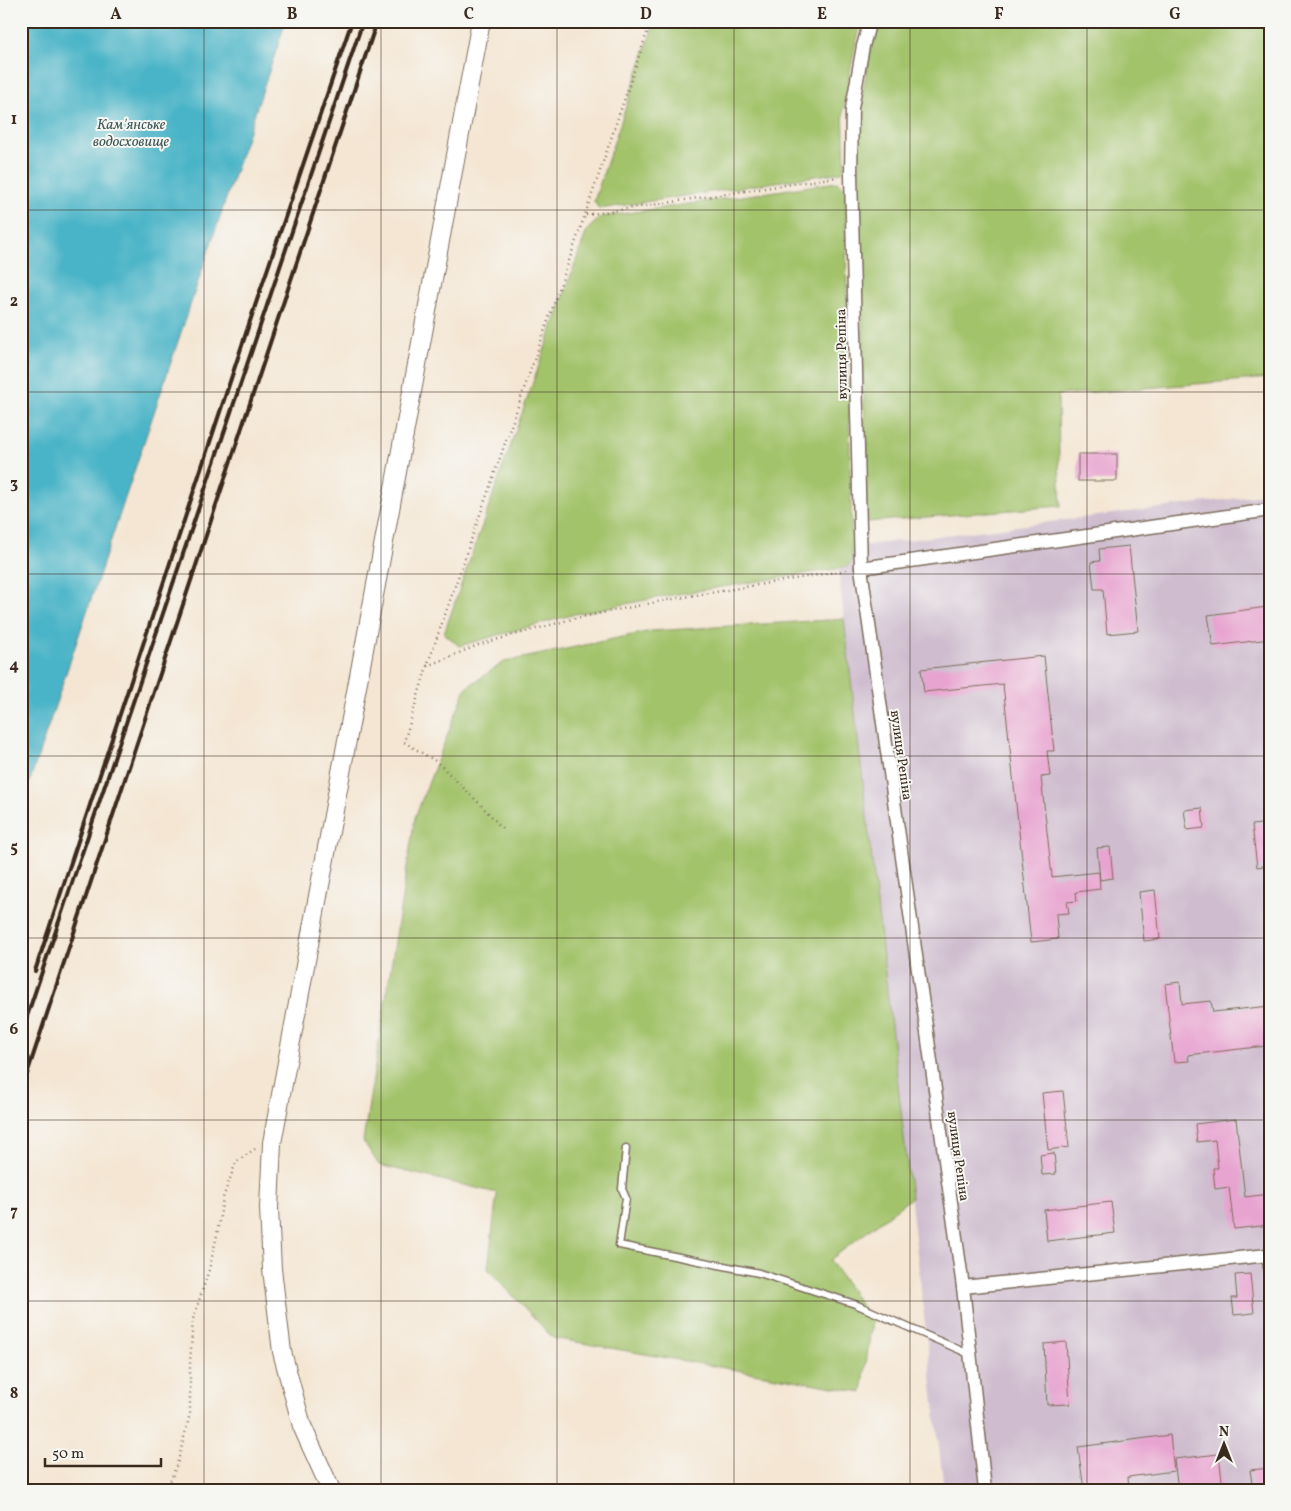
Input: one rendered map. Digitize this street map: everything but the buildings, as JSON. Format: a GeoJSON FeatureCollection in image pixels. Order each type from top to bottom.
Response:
{"type":"FeatureCollection","features":[{"type":"Feature","properties":{"kind":"main road"},"geometry":{"type":"LineString","coordinates":[[331,1490],[302,1426],[282,1352],[271,1252],[269,1208],[272,1143],[481,21]]}},
{"type":"Feature","properties":{"kind":"street","name":"вулиця Репіна"},"geometry":{"type":"LineString","coordinates":[[870,21],[863,46],[852,108],[851,175],[861,568],[963,1287],[985,1490]]}},
{"type":"Feature","properties":{"kind":"street"},"geometry":{"type":"LineString","coordinates":[[861,568],[1270,510]]}},
{"type":"Feature","properties":{"kind":"street"},"geometry":{"type":"LineString","coordinates":[[963,1287],[1268,1255],[1270,1267]]}},
{"type":"Feature","properties":{"kind":"lane"},"geometry":{"type":"LineString","coordinates":[[626,1148],[622,1189],[626,1198],[619,1245],[759,1273],[856,1304],[969,1354]]}},
{"type":"Feature","properties":{"kind":"path"},"geometry":{"type":"LineString","coordinates":[[502,828],[437,762],[404,742],[427,666],[651,21]]}},
{"type":"Feature","properties":{"kind":"path"},"geometry":{"type":"LineString","coordinates":[[585,215],[851,175]]}},
{"type":"Feature","properties":{"kind":"path"},"geometry":{"type":"LineString","coordinates":[[427,666],[481,644],[576,618],[667,600],[861,568]]}},
{"type":"Feature","properties":{"kind":"path"},"geometry":{"type":"LineString","coordinates":[[167,1490],[178,1461],[190,1414],[190,1364],[193,1319],[209,1270],[223,1198],[236,1162],[256,1148],[272,1143]]}},
{"type":"Feature","properties":{"kind":"shaded area"},"geometry":{"type":"Polygon","coordinates":[[[1270,494],[1270,1490],[944,1490],[836,549],[1270,494]]]}},
{"type":"Feature","properties":{"kind":"green space"},"geometry":{"type":"Polygon","coordinates":[[[655,21],[862,21],[843,109],[845,165],[842,172],[599,209],[594,201],[655,21]]]}},
{"type":"Feature","properties":{"kind":"green space"},"geometry":{"type":"Polygon","coordinates":[[[881,21],[1270,21],[1270,378],[1058,395],[1061,506],[867,522],[859,173],[860,108],[870,50],[881,21]]]}},
{"type":"Feature","properties":{"kind":"green space"},"geometry":{"type":"Polygon","coordinates":[[[837,182],[845,188],[852,561],[847,567],[666,596],[575,614],[459,646],[444,633],[587,230],[601,217],[837,182]]]}},
{"type":"Feature","properties":{"kind":"green space"},"geometry":{"type":"Polygon","coordinates":[[[844,619],[911,1198],[830,1260],[872,1321],[862,1392],[553,1338],[488,1269],[497,1193],[379,1165],[363,1141],[415,817],[466,688],[504,662],[651,631],[844,619]]]}},
{"type":"Feature","properties":{"kind":"water","name":"Кам'янське водосховище"},"geometry":{"type":"Polygon","coordinates":[[[21,21],[286,21],[21,807],[21,21]]]}},
{"type":"Feature","properties":{"kind":"railway"},"geometry":{"type":"LineString","coordinates":[[35,971],[256,303],[352,21]]}},
{"type":"Feature","properties":{"kind":"railway"},"geometry":{"type":"LineString","coordinates":[[21,1034],[363,21]]}},
{"type":"Feature","properties":{"kind":"railway"},"geometry":{"type":"LineString","coordinates":[[21,1092],[377,21]]}}]}
